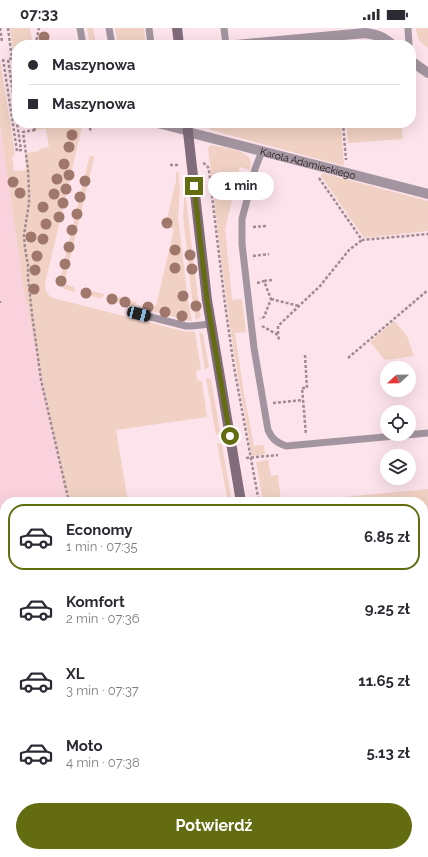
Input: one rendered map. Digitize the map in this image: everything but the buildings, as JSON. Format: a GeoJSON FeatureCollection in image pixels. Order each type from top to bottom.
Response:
{"type":"FeatureCollection","features":[{"type":"Feature","properties":{"kind":"street"},"geometry":{"type":"LineString","coordinates":[[177,28],[178,40]]}},
{"type":"Feature","properties":{"kind":"street"},"geometry":{"type":"LineString","coordinates":[[290,40],[365,33],[378,35],[386,40]]}},
{"type":"Feature","properties":{"kind":"street"},"geometry":{"type":"LineString","coordinates":[[416,65],[428,73]]}},
{"type":"Feature","properties":{"kind":"street"},"geometry":{"type":"LineString","coordinates":[[188,128],[210,324],[240,497]]}},
{"type":"Feature","properties":{"kind":"street","name":"Karola Adamieckiego"},"geometry":{"type":"LineString","coordinates":[[191,128],[262,151],[428,194]]}},
{"type":"Feature","properties":{"kind":"lane"},"geometry":{"type":"LineString","coordinates":[[80,28],[82,40]]}},
{"type":"Feature","properties":{"kind":"lane"},"geometry":{"type":"LineString","coordinates":[[109,28],[111,40]]}},
{"type":"Feature","properties":{"kind":"lane"},"geometry":{"type":"LineString","coordinates":[[149,28],[150,40]]}},
{"type":"Feature","properties":{"kind":"lane"},"geometry":{"type":"LineString","coordinates":[[224,28],[225,40]]}},
{"type":"Feature","properties":{"kind":"lane"},"geometry":{"type":"LineString","coordinates":[[408,28],[409,40]]}},
{"type":"Feature","properties":{"kind":"lane"},"geometry":{"type":"LineString","coordinates":[[262,151],[242,219],[242,244],[254,348],[268,430],[271,436],[274,441],[286,446],[428,433]]}},
{"type":"Feature","properties":{"kind":"lane"},"geometry":{"type":"LineString","coordinates":[[139,314],[186,326],[210,324]]}},
{"type":"Feature","properties":{"kind":"path"},"geometry":{"type":"LineString","coordinates":[[0,28],[2,42]]}},
{"type":"Feature","properties":{"kind":"path"},"geometry":{"type":"LineString","coordinates":[[8,28],[12,59],[8,59],[12,87]]}},
{"type":"Feature","properties":{"kind":"path"},"geometry":{"type":"LineString","coordinates":[[37,40],[39,28]]}},
{"type":"Feature","properties":{"kind":"path"},"geometry":{"type":"LineString","coordinates":[[3,59],[12,118]]}},
{"type":"Feature","properties":{"kind":"path"},"geometry":{"type":"LineString","coordinates":[[14,128],[17,151],[21,150],[18,128]]}},
{"type":"Feature","properties":{"kind":"path"},"geometry":{"type":"LineString","coordinates":[[35,128],[35,131],[23,132],[28,169],[29,192],[29,203],[24,235],[25,248],[32,314],[42,380],[68,497]]}},
{"type":"Feature","properties":{"kind":"path"},"geometry":{"type":"LineString","coordinates":[[343,128],[347,173]]}},
{"type":"Feature","properties":{"kind":"path"},"geometry":{"type":"LineString","coordinates":[[170,165],[203,163],[208,167],[225,304],[258,497]]}},
{"type":"Feature","properties":{"kind":"path"},"geometry":{"type":"LineString","coordinates":[[318,166],[317,174],[362,240]]}},
{"type":"Feature","properties":{"kind":"path"},"geometry":{"type":"LineString","coordinates":[[248,228],[266,226]]}},
{"type":"Feature","properties":{"kind":"path"},"geometry":{"type":"LineString","coordinates":[[279,340],[278,326],[320,286],[349,250],[362,240],[428,234]]}},
{"type":"Feature","properties":{"kind":"path"},"geometry":{"type":"LineString","coordinates":[[251,256],[269,254]]}},
{"type":"Feature","properties":{"kind":"path"},"geometry":{"type":"LineString","coordinates":[[254,284],[272,280]]}},
{"type":"Feature","properties":{"kind":"path"},"geometry":{"type":"LineString","coordinates":[[264,281],[271,300],[264,317],[259,319],[260,325],[278,335]]}},
{"type":"Feature","properties":{"kind":"path"},"geometry":{"type":"LineString","coordinates":[[348,358],[428,290]]}},
{"type":"Feature","properties":{"kind":"path"},"geometry":{"type":"LineString","coordinates":[[271,300],[299,306]]}},
{"type":"Feature","properties":{"kind":"path"},"geometry":{"type":"LineString","coordinates":[[305,354],[307,388],[302,388],[306,435]]}},
{"type":"Feature","properties":{"kind":"path"},"geometry":{"type":"LineString","coordinates":[[271,397],[273,410]]}},
{"type":"Feature","properties":{"kind":"path"},"geometry":{"type":"LineString","coordinates":[[272,403],[303,400]]}},
{"type":"Feature","properties":{"kind":"shaded area"},"geometry":{"type":"Polygon","coordinates":[[[10,28],[30,28],[32,40],[12,40],[12,42],[10,28]]]}},
{"type":"Feature","properties":{"kind":"shaded area"},"geometry":{"type":"Polygon","coordinates":[[[87,28],[93,28],[95,40],[89,40],[87,28]]]}},
{"type":"Feature","properties":{"kind":"shaded area"},"geometry":{"type":"Polygon","coordinates":[[[115,28],[144,28],[145,40],[117,40],[115,28]]]}},
{"type":"Feature","properties":{"kind":"shaded area"},"geometry":{"type":"Polygon","coordinates":[[[416,28],[428,28],[428,48],[419,40],[416,28]]]}},
{"type":"Feature","properties":{"kind":"shaded area"},"geometry":{"type":"Polygon","coordinates":[[[0,59],[15,154],[12,157],[14,171],[26,170],[25,155],[27,153],[39,151],[39,149],[49,147],[46,129],[37,130],[37,128],[82,128],[45,284],[46,291],[49,296],[183,331],[195,332],[201,370],[196,371],[197,380],[202,382],[207,417],[116,430],[127,497],[67,497],[25,298],[0,126],[0,59]]]}},
{"type":"Feature","properties":{"kind":"shaded area"},"geometry":{"type":"Polygon","coordinates":[[[0,127],[25,298],[28,302],[81,497],[0,497],[0,127]]]}},
{"type":"Feature","properties":{"kind":"shaded area"},"geometry":{"type":"Polygon","coordinates":[[[209,128],[341,128],[344,166],[211,130],[209,128]]]}},
{"type":"Feature","properties":{"kind":"shaded area"},"geometry":{"type":"Polygon","coordinates":[[[346,128],[402,128],[403,139],[348,143],[346,128]]]}},
{"type":"Feature","properties":{"kind":"shaded area"},"geometry":{"type":"Polygon","coordinates":[[[211,145],[241,152],[249,158],[251,163],[250,170],[240,167],[225,229],[232,300],[242,299],[246,332],[235,333],[244,393],[254,446],[264,445],[265,454],[252,456],[227,304],[208,148],[211,145]]]}},
{"type":"Feature","properties":{"kind":"shaded area"},"geometry":{"type":"Polygon","coordinates":[[[90,156],[93,156],[94,158],[64,284],[74,287],[75,292],[67,290],[63,287],[60,280],[90,156]]]}},
{"type":"Feature","properties":{"kind":"shaded area"},"geometry":{"type":"Polygon","coordinates":[[[176,172],[178,172],[180,188],[178,217],[192,321],[146,309],[146,304],[156,306],[174,229],[165,227],[176,181],[176,172]]]}},
{"type":"Feature","properties":{"kind":"shaded area"},"geometry":{"type":"Polygon","coordinates":[[[322,173],[428,201],[428,231],[364,238],[321,176],[322,173]]]}},
{"type":"Feature","properties":{"kind":"shaded area"},"geometry":{"type":"Polygon","coordinates":[[[185,190],[201,314],[200,318],[196,320],[192,299],[183,216],[185,190]]]}},
{"type":"Feature","properties":{"kind":"shaded area"},"geometry":{"type":"Polygon","coordinates":[[[83,289],[104,294],[103,297],[99,298],[83,294],[83,289]]]}},
{"type":"Feature","properties":{"kind":"shaded area"},"geometry":{"type":"Polygon","coordinates":[[[112,296],[136,302],[133,307],[112,301],[110,298],[112,296]]]}},
{"type":"Feature","properties":{"kind":"shaded area"},"geometry":{"type":"Polygon","coordinates":[[[394,321],[407,336],[414,356],[385,360],[370,342],[394,321]]]}},
{"type":"Feature","properties":{"kind":"shaded area"},"geometry":{"type":"Polygon","coordinates":[[[199,332],[203,335],[209,367],[205,370],[199,332]]]}},
{"type":"Feature","properties":{"kind":"shaded area"},"geometry":{"type":"Polygon","coordinates":[[[206,378],[211,379],[220,432],[216,435],[206,378]]]}},
{"type":"Feature","properties":{"kind":"shaded area"},"geometry":{"type":"Polygon","coordinates":[[[217,443],[222,445],[231,497],[227,497],[217,443]]]}},
{"type":"Feature","properties":{"kind":"shaded area"},"geometry":{"type":"Polygon","coordinates":[[[268,460],[271,476],[278,475],[280,497],[262,497],[256,462],[268,460]]]}},
{"type":"Feature","properties":{"kind":"shaded area"},"geometry":{"type":"Polygon","coordinates":[[[428,489],[428,497],[344,497],[428,489]]]}},
{"type":"Feature","properties":{"kind":"route"},"geometry":{"type":"LineString","coordinates":[[194,186],[210,324],[230,436]]}}]}
